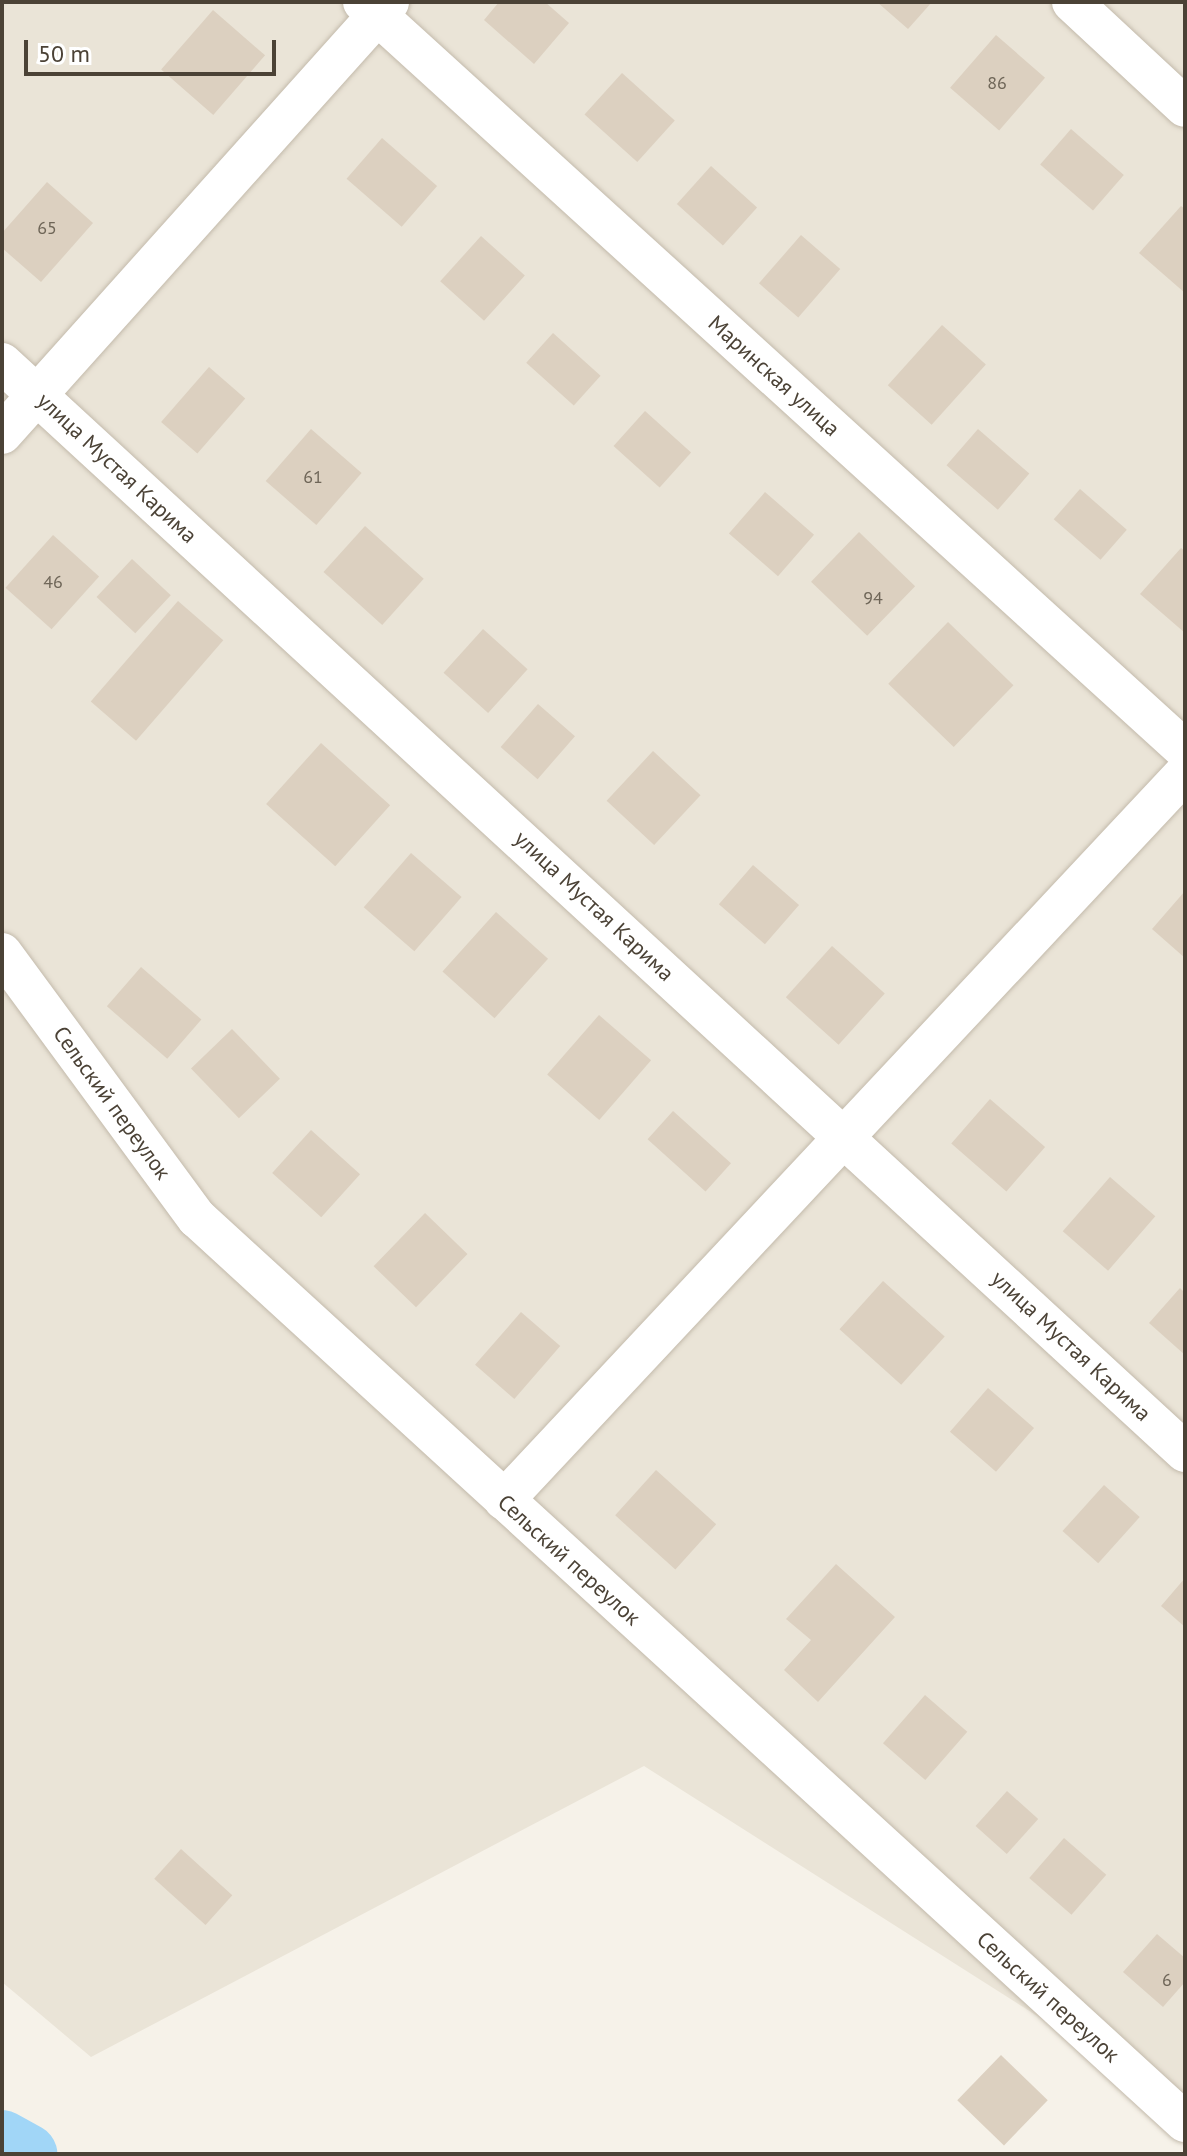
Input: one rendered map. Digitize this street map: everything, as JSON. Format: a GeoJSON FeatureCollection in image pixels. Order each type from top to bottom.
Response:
{"type":"FeatureCollection","features":[{"type":"Feature","properties":{"kind":"street"},"geometry":{"type":"LineString","coordinates":[[1072,2],[1185,107]]}},
{"type":"Feature","properties":{"kind":"street"},"geometry":{"type":"LineString","coordinates":[[2,434],[376,6]]}},
{"type":"Feature","properties":{"kind":"street","name":"Маринская улица"},"geometry":{"type":"LineString","coordinates":[[376,6],[1185,750]]}},
{"type":"Feature","properties":{"kind":"street","name":"улица Мустая Карима"},"geometry":{"type":"LineString","coordinates":[[2,363],[1185,1452]]}},
{"type":"Feature","properties":{"kind":"street"},"geometry":{"type":"LineString","coordinates":[[504,1500],[1185,773]]}},
{"type":"Feature","properties":{"kind":"street","name":"Сельский переулок"},"geometry":{"type":"LineString","coordinates":[[2,953],[197,1218],[1185,2122]]}},
{"type":"Feature","properties":{"kind":"shaded area"},"geometry":{"type":"Polygon","coordinates":[[[2,2],[1185,2],[1185,2110],[644,1766],[91,2057],[2,1982],[2,2]]]}},
{"type":"Feature","properties":{"kind":"building"},"geometry":{"type":"Polygon","coordinates":[[[499,2],[545,2],[569,23],[534,64],[484,20],[499,2]]]}},
{"type":"Feature","properties":{"kind":"building"},"geometry":{"type":"Polygon","coordinates":[[[877,2],[932,2],[908,29],[877,2]]]}},
{"type":"Feature","properties":{"kind":"building"},"geometry":{"type":"Polygon","coordinates":[[[213,10],[265,55],[213,115],[161,70],[213,10]]]}},
{"type":"Feature","properties":{"kind":"building"},"geometry":{"type":"Polygon","coordinates":[[[996,35],[1045,78],[999,130],[950,88],[996,35]]]}},
{"type":"Feature","properties":{"kind":"building"},"geometry":{"type":"Polygon","coordinates":[[[622,73],[675,121],[637,162],[585,115],[622,73]]]}},
{"type":"Feature","properties":{"kind":"building"},"geometry":{"type":"Polygon","coordinates":[[[1071,129],[1124,175],[1093,210],[1040,164],[1071,129]]]}},
{"type":"Feature","properties":{"kind":"building"},"geometry":{"type":"Polygon","coordinates":[[[382,138],[437,186],[402,227],[347,179],[382,138]]]}},
{"type":"Feature","properties":{"kind":"building"},"geometry":{"type":"Polygon","coordinates":[[[711,166],[757,207],[723,245],[677,204],[711,166]]]}},
{"type":"Feature","properties":{"kind":"building"},"geometry":{"type":"Polygon","coordinates":[[[47,182],[93,223],[41,282],[2,248],[2,233],[47,182]]]}},
{"type":"Feature","properties":{"kind":"building"},"geometry":{"type":"Polygon","coordinates":[[[1181,206],[1185,209],[1185,293],[1139,253],[1181,206]]]}},
{"type":"Feature","properties":{"kind":"building"},"geometry":{"type":"Polygon","coordinates":[[[801,235],[840,269],[798,317],[759,283],[801,235]]]}},
{"type":"Feature","properties":{"kind":"building"},"geometry":{"type":"Polygon","coordinates":[[[481,236],[525,275],[484,321],[440,281],[481,236]]]}},
{"type":"Feature","properties":{"kind":"building"},"geometry":{"type":"Polygon","coordinates":[[[942,325],[986,364],[932,425],[888,385],[942,325]]]}},
{"type":"Feature","properties":{"kind":"building"},"geometry":{"type":"Polygon","coordinates":[[[553,333],[601,376],[574,406],[526,363],[553,333]]]}},
{"type":"Feature","properties":{"kind":"building"},"geometry":{"type":"Polygon","coordinates":[[[209,367],[245,398],[197,454],[161,422],[209,367]]]}},
{"type":"Feature","properties":{"kind":"building"},"geometry":{"type":"Polygon","coordinates":[[[645,411],[691,452],[660,487],[614,446],[645,411]]]}},
{"type":"Feature","properties":{"kind":"building"},"geometry":{"type":"Polygon","coordinates":[[[311,429],[362,473],[316,525],[266,481],[311,429]]]}},
{"type":"Feature","properties":{"kind":"building"},"geometry":{"type":"Polygon","coordinates":[[[978,429],[1029,474],[998,510],[947,465],[978,429]]]}},
{"type":"Feature","properties":{"kind":"building"},"geometry":{"type":"Polygon","coordinates":[[[1080,489],[1127,530],[1101,560],[1054,519],[1080,489]]]}},
{"type":"Feature","properties":{"kind":"building"},"geometry":{"type":"Polygon","coordinates":[[[765,492],[814,535],[778,576],[729,534],[765,492]]]}},
{"type":"Feature","properties":{"kind":"building"},"geometry":{"type":"Polygon","coordinates":[[[365,526],[424,579],[382,625],[324,572],[365,526]]]}},
{"type":"Feature","properties":{"kind":"building"},"geometry":{"type":"Polygon","coordinates":[[[859,532],[915,586],[867,636],[811,582],[859,532]]]}},
{"type":"Feature","properties":{"kind":"building"},"geometry":{"type":"Polygon","coordinates":[[[53,535],[99,576],[52,629],[5,588],[53,535]]]}},
{"type":"Feature","properties":{"kind":"building"},"geometry":{"type":"Polygon","coordinates":[[[1181,548],[1185,551],[1185,633],[1140,594],[1181,548]]]}},
{"type":"Feature","properties":{"kind":"building"},"geometry":{"type":"Polygon","coordinates":[[[132,559],[171,595],[135,633],[97,597],[132,559]]]}},
{"type":"Feature","properties":{"kind":"building"},"geometry":{"type":"Polygon","coordinates":[[[178,601],[223,640],[136,741],[91,701],[178,601]]]}},
{"type":"Feature","properties":{"kind":"building"},"geometry":{"type":"Polygon","coordinates":[[[948,622],[1013,685],[954,747],[888,684],[948,622]]]}},
{"type":"Feature","properties":{"kind":"building"},"geometry":{"type":"Polygon","coordinates":[[[483,629],[528,669],[488,713],[444,673],[483,629]]]}},
{"type":"Feature","properties":{"kind":"building"},"geometry":{"type":"Polygon","coordinates":[[[538,704],[575,736],[538,779],[501,747],[538,704]]]}},
{"type":"Feature","properties":{"kind":"building"},"geometry":{"type":"Polygon","coordinates":[[[321,743],[390,805],[335,866],[266,804],[321,743]]]}},
{"type":"Feature","properties":{"kind":"building"},"geometry":{"type":"Polygon","coordinates":[[[653,751],[701,795],[654,845],[607,801],[653,751]]]}},
{"type":"Feature","properties":{"kind":"building"},"geometry":{"type":"Polygon","coordinates":[[[411,853],[462,897],[414,951],[364,907],[411,853]]]}},
{"type":"Feature","properties":{"kind":"building"},"geometry":{"type":"Polygon","coordinates":[[[753,865],[799,905],[765,944],[719,904],[753,865]]]}},
{"type":"Feature","properties":{"kind":"building"},"geometry":{"type":"Polygon","coordinates":[[[1185,891],[1185,958],[1152,929],[1185,891]]]}},
{"type":"Feature","properties":{"kind":"building"},"geometry":{"type":"Polygon","coordinates":[[[496,912],[548,959],[494,1018],[442,971],[496,912]]]}},
{"type":"Feature","properties":{"kind":"building"},"geometry":{"type":"Polygon","coordinates":[[[832,946],[885,994],[839,1045],[786,997],[832,946]]]}},
{"type":"Feature","properties":{"kind":"building"},"geometry":{"type":"Polygon","coordinates":[[[141,967],[201,1019],[167,1059],[107,1006],[141,967]]]}},
{"type":"Feature","properties":{"kind":"building"},"geometry":{"type":"Polygon","coordinates":[[[599,1015],[651,1060],[599,1120],[547,1075],[599,1015]]]}},
{"type":"Feature","properties":{"kind":"building"},"geometry":{"type":"Polygon","coordinates":[[[232,1029],[280,1079],[239,1118],[191,1069],[232,1029]]]}},
{"type":"Feature","properties":{"kind":"building"},"geometry":{"type":"Polygon","coordinates":[[[990,1099],[1045,1147],[1006,1191],[951,1144],[990,1099]]]}},
{"type":"Feature","properties":{"kind":"building"},"geometry":{"type":"Polygon","coordinates":[[[673,1111],[731,1163],[706,1191],[648,1139],[673,1111]]]}},
{"type":"Feature","properties":{"kind":"building"},"geometry":{"type":"Polygon","coordinates":[[[311,1130],[360,1174],[321,1217],[272,1173],[311,1130]]]}},
{"type":"Feature","properties":{"kind":"building"},"geometry":{"type":"Polygon","coordinates":[[[1110,1177],[1155,1216],[1108,1271],[1063,1231],[1110,1177]]]}},
{"type":"Feature","properties":{"kind":"building"},"geometry":{"type":"Polygon","coordinates":[[[425,1213],[467,1254],[416,1307],[374,1266],[425,1213]]]}},
{"type":"Feature","properties":{"kind":"building"},"geometry":{"type":"Polygon","coordinates":[[[883,1281],[945,1337],[901,1385],[840,1329],[883,1281]]]}},
{"type":"Feature","properties":{"kind":"building"},"geometry":{"type":"Polygon","coordinates":[[[1180,1288],[1185,1293],[1185,1355],[1149,1323],[1180,1288]]]}},
{"type":"Feature","properties":{"kind":"building"},"geometry":{"type":"Polygon","coordinates":[[[521,1312],[560,1346],[514,1399],[475,1365],[521,1312]]]}},
{"type":"Feature","properties":{"kind":"building"},"geometry":{"type":"Polygon","coordinates":[[[988,1388],[1034,1428],[996,1472],[950,1432],[988,1388]]]}},
{"type":"Feature","properties":{"kind":"building"},"geometry":{"type":"Polygon","coordinates":[[[656,1470],[716,1524],[675,1570],[615,1515],[656,1470]]]}},
{"type":"Feature","properties":{"kind":"building"},"geometry":{"type":"Polygon","coordinates":[[[1104,1485],[1140,1517],[1098,1563],[1063,1531],[1104,1485]]]}},
{"type":"Feature","properties":{"kind":"building"},"geometry":{"type":"Polygon","coordinates":[[[836,1564],[895,1617],[818,1702],[784,1670],[811,1640],[786,1619],[836,1564]]]}},
{"type":"Feature","properties":{"kind":"building"},"geometry":{"type":"Polygon","coordinates":[[[1185,1578],[1185,1627],[1161,1606],[1185,1578]]]}},
{"type":"Feature","properties":{"kind":"building"},"geometry":{"type":"Polygon","coordinates":[[[925,1695],[967,1732],[925,1780],[883,1743],[925,1695]]]}},
{"type":"Feature","properties":{"kind":"building"},"geometry":{"type":"Polygon","coordinates":[[[1007,1791],[1038,1819],[1007,1854],[976,1826],[1007,1791]]]}},
{"type":"Feature","properties":{"kind":"building"},"geometry":{"type":"Polygon","coordinates":[[[1064,1838],[1106,1875],[1071,1915],[1029,1878],[1064,1838]]]}},
{"type":"Feature","properties":{"kind":"building"},"geometry":{"type":"Polygon","coordinates":[[[181,1849],[232,1895],[206,1925],[154,1879],[181,1849]]]}},
{"type":"Feature","properties":{"kind":"building"},"geometry":{"type":"Polygon","coordinates":[[[1157,1934],[1185,1958],[1185,1982],[1163,2007],[1123,1972],[1157,1934]]]}},
{"type":"Feature","properties":{"kind":"building"},"geometry":{"type":"Polygon","coordinates":[[[1001,2055],[1048,2100],[1004,2145],[957,2100],[1001,2055]]]}},
{"type":"Feature","properties":{"kind":"waterway"},"geometry":{"type":"LineString","coordinates":[[2,2140],[27,2154]]}}]}
